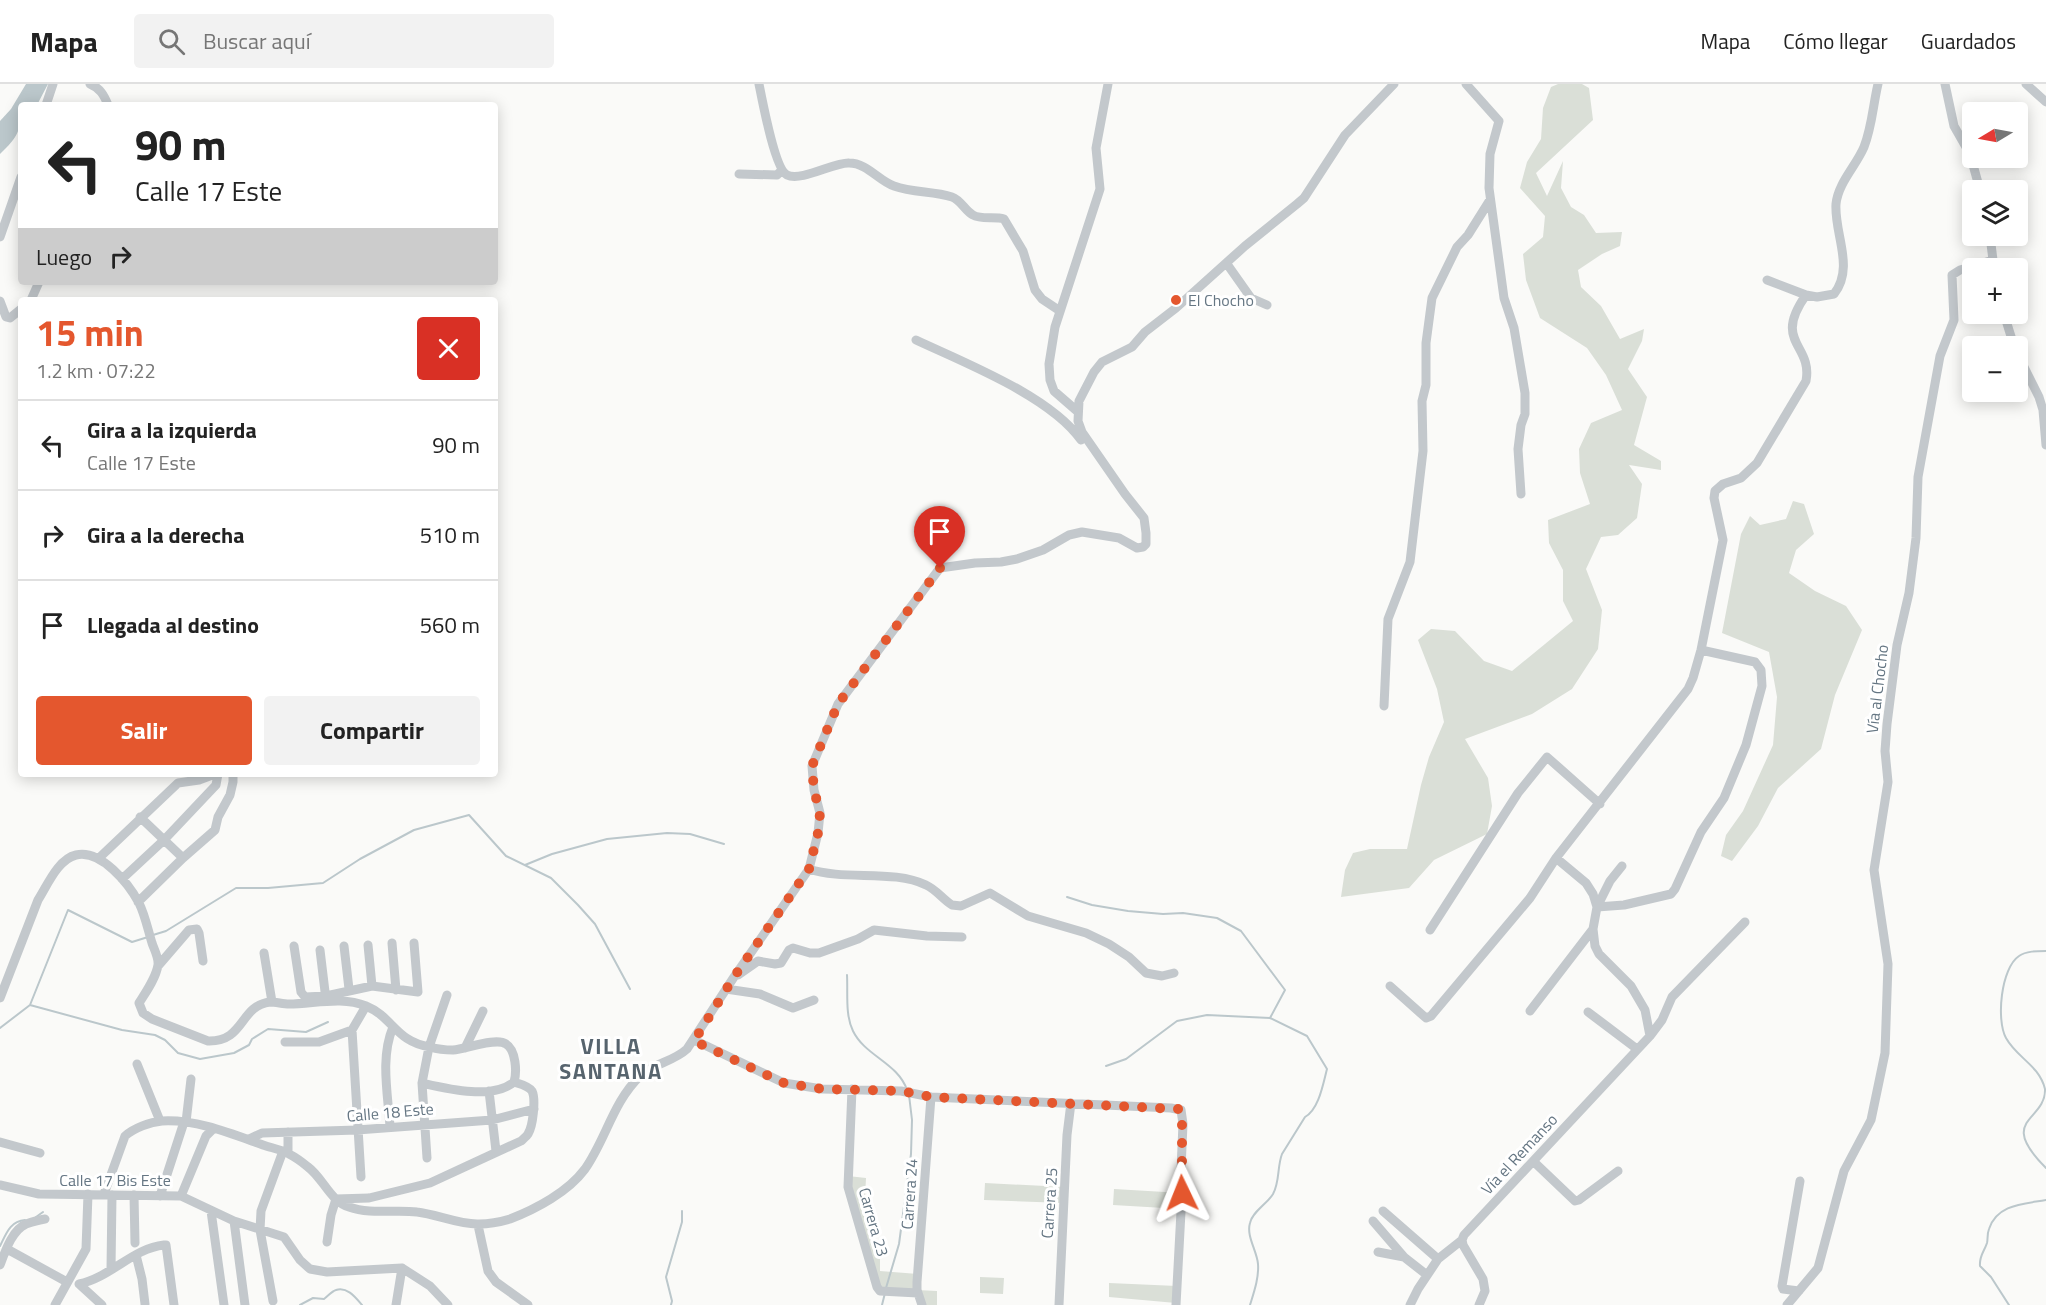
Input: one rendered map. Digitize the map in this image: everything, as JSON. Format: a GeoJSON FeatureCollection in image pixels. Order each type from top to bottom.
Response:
{"type":"FeatureCollection","features":[{"type":"Feature","properties":{"kind":"street"},"geometry":{"type":"LineString","coordinates":[[47,102],[53,84]]}},
{"type":"Feature","properties":{"kind":"street"},"geometry":{"type":"LineString","coordinates":[[90,84],[96,86],[107,102]]}},
{"type":"Feature","properties":{"kind":"street"},"geometry":{"type":"LineString","coordinates":[[759,84],[771,138],[782,170],[786,175],[794,177],[849,162],[861,166],[891,185],[914,192],[954,197],[972,215],[1004,219],[1023,251],[1035,290],[1042,299],[1060,311]]}},
{"type":"Feature","properties":{"kind":"street"},"geometry":{"type":"LineString","coordinates":[[1077,411],[1054,391],[1050,380],[1049,364],[1054,327],[1100,189],[1096,148],[1108,84]]}},
{"type":"Feature","properties":{"kind":"street"},"geometry":{"type":"LineString","coordinates":[[111,1269],[108,1195],[125,1136],[132,1130],[160,1121],[185,1122],[249,1139],[285,1152],[310,1168],[336,1199],[348,1207],[366,1211],[415,1212],[478,1225],[511,1219],[554,1197],[572,1183],[585,1169],[595,1152],[618,1103],[640,1076],[653,1066],[679,1057],[694,1041],[734,977],[809,869],[818,833],[820,813],[814,790],[812,766],[838,704],[940,568],[1017,559],[1043,550],[1069,535],[1082,532],[1119,538],[1137,548],[1146,544],[1146,525],[1140,511],[1125,494],[1082,432],[1077,411],[1083,391],[1102,362],[1132,347],[1145,332],[1304,198],[1344,135],[1394,84]]}},
{"type":"Feature","properties":{"kind":"street"},"geometry":{"type":"LineString","coordinates":[[1466,84],[1498,118],[1490,154],[1490,200],[1502,289],[1514,328],[1525,393],[1525,414],[1518,449],[1521,494]]}},
{"type":"Feature","properties":{"kind":"street"},"geometry":{"type":"LineString","coordinates":[[1767,280],[1817,297],[1834,294],[1842,280],[1844,265],[1836,210],[1838,195],[1863,149],[1878,84]]}},
{"type":"Feature","properties":{"kind":"street"},"geometry":{"type":"LineString","coordinates":[[1945,84],[1953,126],[1970,154],[1977,180]]}},
{"type":"Feature","properties":{"kind":"street"},"geometry":{"type":"LineString","coordinates":[[2026,84],[2046,102]]}},
{"type":"Feature","properties":{"kind":"street"},"geometry":{"type":"LineString","coordinates":[[739,174],[777,175],[782,170]]}},
{"type":"Feature","properties":{"kind":"street"},"geometry":{"type":"LineString","coordinates":[[0,237],[18,186]]}},
{"type":"Feature","properties":{"kind":"street"},"geometry":{"type":"LineString","coordinates":[[1384,706],[1388,619],[1410,562],[1422,462],[1422,401],[1426,385],[1426,343],[1432,298],[1457,247],[1468,235],[1490,200]]}},
{"type":"Feature","properties":{"kind":"street"},"geometry":{"type":"LineString","coordinates":[[1227,264],[1251,298],[1267,305]]}},
{"type":"Feature","properties":{"kind":"street","name":"Vía al Chocho"},"geometry":{"type":"LineString","coordinates":[[1799,1292],[1818,1268],[1844,1171],[1871,1120],[1885,1053],[1888,964],[1874,870],[1888,782],[1885,751],[1887,724],[1897,645],[1909,594],[1916,538],[1918,477],[1940,356],[1954,320],[1952,275],[1962,270]]}},
{"type":"Feature","properties":{"kind":"street"},"geometry":{"type":"LineString","coordinates":[[1390,986],[1426,1018],[1431,1016],[1530,898],[1556,858],[1688,689],[1701,650],[1723,540],[1714,495],[1718,486],[1741,478],[1757,463],[1806,381],[1806,366],[1795,342],[1791,326],[1796,310],[1806,295]]}},
{"type":"Feature","properties":{"kind":"street"},"geometry":{"type":"LineString","coordinates":[[0,301],[6,317],[10,318],[18,311]]}},
{"type":"Feature","properties":{"kind":"street"},"geometry":{"type":"LineString","coordinates":[[916,340],[995,378],[1050,409],[1070,425],[1084,443],[1090,443]]}},
{"type":"Feature","properties":{"kind":"street"},"geometry":{"type":"LineString","coordinates":[[2028,376],[2041,404],[2046,445]]}},
{"type":"Feature","properties":{"kind":"street"},"geometry":{"type":"LineString","coordinates":[[1597,907],[1624,905],[1671,894],[1675,890],[1701,832],[1724,798],[1742,756],[1762,686],[1761,670],[1755,662],[1701,650]]}},
{"type":"Feature","properties":{"kind":"street"},"geometry":{"type":"LineString","coordinates":[[1430,930],[1518,793],[1547,758],[1600,804]]}},
{"type":"Feature","properties":{"kind":"street"},"geometry":{"type":"LineString","coordinates":[[99,858],[178,783],[208,777]]}},
{"type":"Feature","properties":{"kind":"street"},"geometry":{"type":"LineString","coordinates":[[122,879],[164,840],[216,785],[216,777]]}},
{"type":"Feature","properties":{"kind":"street"},"geometry":{"type":"LineString","coordinates":[[138,902],[215,830],[218,817],[230,795],[233,777]]}},
{"type":"Feature","properties":{"kind":"street"},"geometry":{"type":"LineString","coordinates":[[141,818],[183,858]]}},
{"type":"Feature","properties":{"kind":"street"},"geometry":{"type":"LineString","coordinates":[[0,998],[38,900],[65,861],[76,855],[99,858],[122,879],[138,902],[158,966]]}},
{"type":"Feature","properties":{"kind":"street"},"geometry":{"type":"LineString","coordinates":[[1556,858],[1586,883],[1597,907]]}},
{"type":"Feature","properties":{"kind":"street"},"geometry":{"type":"LineString","coordinates":[[1622,866],[1610,882],[1597,907],[1593,929],[1599,954],[1631,986],[1645,1010],[1650,1036]]}},
{"type":"Feature","properties":{"kind":"street"},"geometry":{"type":"LineString","coordinates":[[809,869],[822,873],[873,875],[924,883],[952,905],[961,906],[990,893],[1028,916],[1086,933],[1109,944],[1129,957],[1146,974],[1174,974]]}},
{"type":"Feature","properties":{"kind":"street","name":"Vía el Remanso"},"geometry":{"type":"LineString","coordinates":[[1410,1305],[1438,1259],[1462,1240],[1464,1235],[1650,1036],[1662,1020],[1672,997],[1745,922]]}},
{"type":"Feature","properties":{"kind":"street"},"geometry":{"type":"LineString","coordinates":[[203,961],[199,933],[197,929],[189,930],[158,966],[140,1003],[143,1013],[152,1019],[208,1041],[216,1041],[225,1038],[242,1025],[255,1006],[272,1002],[288,1004],[326,999],[349,989],[372,986],[416,993],[418,990],[414,943]]}},
{"type":"Feature","properties":{"kind":"street"},"geometry":{"type":"LineString","coordinates":[[1530,1011],[1593,929]]}},
{"type":"Feature","properties":{"kind":"street"},"geometry":{"type":"LineString","coordinates":[[734,977],[758,961],[781,963],[792,948],[810,953],[819,952],[858,939],[874,930],[962,938]]}},
{"type":"Feature","properties":{"kind":"street"},"geometry":{"type":"LineString","coordinates":[[392,943],[396,990]]}},
{"type":"Feature","properties":{"kind":"street"},"geometry":{"type":"LineString","coordinates":[[368,945],[372,986]]}},
{"type":"Feature","properties":{"kind":"street"},"geometry":{"type":"LineString","coordinates":[[294,946],[302,996],[353,1002],[366,1006],[381,1015],[408,1041],[429,1047],[451,1050],[501,1041],[508,1044],[512,1050],[514,1082],[510,1086],[489,1091],[457,1091],[422,1083]]}},
{"type":"Feature","properties":{"kind":"street"},"geometry":{"type":"LineString","coordinates":[[344,946],[349,989]]}},
{"type":"Feature","properties":{"kind":"street"},"geometry":{"type":"LineString","coordinates":[[320,950],[326,999]]}},
{"type":"Feature","properties":{"kind":"street"},"geometry":{"type":"LineString","coordinates":[[264,953],[272,1002]]}},
{"type":"Feature","properties":{"kind":"street"},"geometry":{"type":"LineString","coordinates":[[726,989],[760,994],[793,1008],[814,1000]]}},
{"type":"Feature","properties":{"kind":"street"},"geometry":{"type":"LineString","coordinates":[[427,1158],[422,1083],[429,1047],[447,995]]}},
{"type":"Feature","properties":{"kind":"street"},"geometry":{"type":"LineString","coordinates":[[361,1177],[352,1030],[366,1006]]}},
{"type":"Feature","properties":{"kind":"street"},"geometry":{"type":"LineString","coordinates":[[465,1048],[483,1011]]}},
{"type":"Feature","properties":{"kind":"street"},"geometry":{"type":"LineString","coordinates":[[1588,1012],[1637,1049]]}},
{"type":"Feature","properties":{"kind":"street"},"geometry":{"type":"LineString","coordinates":[[390,1127],[386,1060],[387,1042],[393,1027]]}},
{"type":"Feature","properties":{"kind":"street"},"geometry":{"type":"LineString","coordinates":[[285,1042],[319,1042],[352,1030]]}},
{"type":"Feature","properties":{"kind":"street"},"geometry":{"type":"LineString","coordinates":[[694,1041],[784,1083],[822,1089],[901,1091],[931,1097],[1178,1109],[1182,1112],[1183,1124],[1176,1305]]}},
{"type":"Feature","properties":{"kind":"street"},"geometry":{"type":"LineString","coordinates":[[137,1064],[160,1121]]}},
{"type":"Feature","properties":{"kind":"street"},"geometry":{"type":"LineString","coordinates":[[160,1196],[185,1122],[190,1079]]}},
{"type":"Feature","properties":{"kind":"street"},"geometry":{"type":"LineString","coordinates":[[336,1199],[369,1198],[430,1183],[521,1141],[528,1135],[532,1125],[533,1092],[514,1082]]}},
{"type":"Feature","properties":{"kind":"street","name":"Carrera 23"},"geometry":{"type":"LineString","coordinates":[[852,1089],[848,1187],[878,1289],[918,1293]]}},
{"type":"Feature","properties":{"kind":"street"},"geometry":{"type":"LineString","coordinates":[[489,1091],[496,1152]]}},
{"type":"Feature","properties":{"kind":"street","name":"Carrera 24"},"geometry":{"type":"LineString","coordinates":[[918,1293],[922,1197],[931,1097]]}},
{"type":"Feature","properties":{"kind":"street","name":"Carrera 25"},"geometry":{"type":"LineString","coordinates":[[1059,1305],[1067,1135],[1071,1103]]}},
{"type":"Feature","properties":{"kind":"street","name":"Calle 18 Este"},"geometry":{"type":"LineString","coordinates":[[249,1139],[262,1133],[357,1130],[492,1120],[534,1109]]}},
{"type":"Feature","properties":{"kind":"street"},"geometry":{"type":"LineString","coordinates":[[181,1196],[206,1136],[213,1129]]}},
{"type":"Feature","properties":{"kind":"street"},"geometry":{"type":"LineString","coordinates":[[273,1301],[260,1230],[261,1211],[285,1152],[288,1131]]}},
{"type":"Feature","properties":{"kind":"street"},"geometry":{"type":"LineString","coordinates":[[0,1142],[40,1154]]}},
{"type":"Feature","properties":{"kind":"street"},"geometry":{"type":"LineString","coordinates":[[1533,1161],[1575,1201],[1618,1171]]}},
{"type":"Feature","properties":{"kind":"street"},"geometry":{"type":"LineString","coordinates":[[1799,1292],[1783,1289],[1782,1286],[1800,1181]]}},
{"type":"Feature","properties":{"kind":"street","name":"Calle 17 Bis Este"},"geometry":{"type":"LineString","coordinates":[[0,1185],[39,1194],[181,1196],[234,1221],[284,1237],[300,1260],[310,1269],[327,1272],[402,1268]]}},
{"type":"Feature","properties":{"kind":"street"},"geometry":{"type":"LineString","coordinates":[[55,1305],[86,1249],[88,1194]]}},
{"type":"Feature","properties":{"kind":"street"},"geometry":{"type":"LineString","coordinates":[[134,1195],[135,1243]]}},
{"type":"Feature","properties":{"kind":"street"},"geometry":{"type":"LineString","coordinates":[[327,1242],[336,1199]]}},
{"type":"Feature","properties":{"kind":"street"},"geometry":{"type":"LineString","coordinates":[[211,1211],[224,1305]]}},
{"type":"Feature","properties":{"kind":"street"},"geometry":{"type":"LineString","coordinates":[[1383,1211],[1438,1259]]}},
{"type":"Feature","properties":{"kind":"street"},"geometry":{"type":"LineString","coordinates":[[0,1265],[19,1229],[24,1225],[45,1219]]}},
{"type":"Feature","properties":{"kind":"street"},"geometry":{"type":"LineString","coordinates":[[234,1221],[245,1305]]}},
{"type":"Feature","properties":{"kind":"street"},"geometry":{"type":"LineString","coordinates":[[1373,1221],[1404,1257],[1427,1275]]}},
{"type":"Feature","properties":{"kind":"street"},"geometry":{"type":"LineString","coordinates":[[478,1225],[488,1271],[496,1282],[528,1305]]}},
{"type":"Feature","properties":{"kind":"street"},"geometry":{"type":"LineString","coordinates":[[1462,1240],[1462,1245],[1483,1279],[1485,1291],[1479,1305]]}},
{"type":"Feature","properties":{"kind":"street"},"geometry":{"type":"LineString","coordinates":[[102,1305],[79,1284],[86,1283],[136,1255],[160,1245],[166,1245],[174,1305]]}},
{"type":"Feature","properties":{"kind":"street"},"geometry":{"type":"LineString","coordinates":[[7,1249],[67,1282]]}},
{"type":"Feature","properties":{"kind":"street"},"geometry":{"type":"LineString","coordinates":[[1378,1252],[1404,1257]]}},
{"type":"Feature","properties":{"kind":"street"},"geometry":{"type":"LineString","coordinates":[[136,1255],[145,1304]]}},
{"type":"Feature","properties":{"kind":"street"},"geometry":{"type":"LineString","coordinates":[[396,1305],[402,1268],[430,1286],[439,1301],[448,1305]]}},
{"type":"Feature","properties":{"kind":"street"},"geometry":{"type":"LineString","coordinates":[[1787,1305],[1799,1292]]}},
{"type":"Feature","properties":{"kind":"street"},"geometry":{"type":"LineString","coordinates":[[918,1293],[922,1305]]}},
{"type":"Feature","properties":{"kind":"shaded area"},"geometry":{"type":"Polygon","coordinates":[[[26,84],[48,84],[39,102],[18,102],[18,132],[0,154],[0,121],[11,109],[26,84]]]}},
{"type":"Feature","properties":{"kind":"shaded area"},"geometry":{"type":"Polygon","coordinates":[[[1558,84],[1582,84],[1589,88],[1593,120],[1536,173],[1547,196],[1563,161],[1561,188],[1571,207],[1584,215],[1596,233],[1622,232],[1620,246],[1602,254],[1578,270],[1581,287],[1601,306],[1620,339],[1644,329],[1642,341],[1628,369],[1647,397],[1634,445],[1661,461],[1661,470],[1629,465],[1642,484],[1637,518],[1618,535],[1601,537],[1586,569],[1602,610],[1598,649],[1572,689],[1532,714],[1465,739],[1488,778],[1492,806],[1487,834],[1434,860],[1409,888],[1341,897],[1345,870],[1353,853],[1370,849],[1407,849],[1429,757],[1444,722],[1437,689],[1418,640],[1431,629],[1455,631],[1484,661],[1512,671],[1573,621],[1563,601],[1563,570],[1549,543],[1548,520],[1590,504],[1580,473],[1579,449],[1591,423],[1622,410],[1606,375],[1587,348],[1540,318],[1526,280],[1523,254],[1543,237],[1545,216],[1520,188],[1527,162],[1541,139],[1543,108],[1551,87],[1558,84]]]}},
{"type":"Feature","properties":{"kind":"shaded area"},"geometry":{"type":"Polygon","coordinates":[[[1793,501],[1804,504],[1814,534],[1796,550],[1789,573],[1815,591],[1846,606],[1862,630],[1835,695],[1821,749],[1778,788],[1758,826],[1732,861],[1721,856],[1726,835],[1743,811],[1773,745],[1777,697],[1769,652],[1722,633],[1741,534],[1750,516],[1760,525],[1786,519],[1793,501]]]}},
{"type":"Feature","properties":{"kind":"shaded area"},"geometry":{"type":"Polygon","coordinates":[[[848,1176],[866,1178],[864,1219],[872,1220],[872,1246],[880,1247],[880,1271],[918,1274],[917,1290],[937,1291],[937,1305],[922,1305],[918,1293],[880,1291],[848,1176]]]}},
{"type":"Feature","properties":{"kind":"shaded area"},"geometry":{"type":"Polygon","coordinates":[[[985,1183],[1065,1187],[1064,1203],[984,1200],[985,1183]]]}},
{"type":"Feature","properties":{"kind":"shaded area"},"geometry":{"type":"Polygon","coordinates":[[[1114,1189],[1182,1193],[1181,1209],[1113,1205],[1114,1189]]]}},
{"type":"Feature","properties":{"kind":"shaded area"},"geometry":{"type":"Polygon","coordinates":[[[980,1277],[1004,1278],[1003,1294],[980,1293],[980,1277]]]}},
{"type":"Feature","properties":{"kind":"shaded area"},"geometry":{"type":"Polygon","coordinates":[[[1109,1283],[1177,1286],[1176,1303],[1109,1297],[1109,1283]]]}},
{"type":"Feature","properties":{"kind":"waterway"},"geometry":{"type":"LineString","coordinates":[[153,935],[166,931],[236,888],[268,888],[323,883],[360,859],[414,830],[469,815],[506,856],[551,878],[578,905],[595,924],[630,989]]}},
{"type":"Feature","properties":{"kind":"waterway"},"geometry":{"type":"LineString","coordinates":[[525,865],[552,854],[607,839],[667,833],[690,834],[724,844]]}},
{"type":"Feature","properties":{"kind":"waterway"},"geometry":{"type":"LineString","coordinates":[[1067,897],[1092,905],[1128,911],[1183,913],[1217,918],[1241,931],[1285,990],[1270,1018]]}},
{"type":"Feature","properties":{"kind":"waterway"},"geometry":{"type":"LineString","coordinates":[[0,1028],[30,1005],[68,910],[132,942],[148,937]]}},
{"type":"Feature","properties":{"kind":"waterway"},"geometry":{"type":"LineString","coordinates":[[2046,951],[2025,953],[2013,962],[2004,982],[2001,1007],[2001,1019],[2006,1038],[2038,1074],[2045,1089],[2039,1108],[2027,1122],[2024,1130],[2025,1139],[2032,1152],[2046,1168]]}},
{"type":"Feature","properties":{"kind":"waterway"},"geometry":{"type":"LineString","coordinates":[[847,975],[848,1011],[853,1031],[865,1047],[896,1073],[907,1090]]}},
{"type":"Feature","properties":{"kind":"waterway"},"geometry":{"type":"LineString","coordinates":[[30,1005],[122,1030],[155,1035],[165,1040],[178,1053],[200,1059],[234,1053],[249,1045],[252,1039],[268,1029],[306,1032],[328,1022]]}},
{"type":"Feature","properties":{"kind":"waterway"},"geometry":{"type":"LineString","coordinates":[[1106,1066],[1126,1059],[1177,1021],[1207,1015],[1270,1018],[1307,1036],[1327,1069],[1314,1108],[1305,1117],[1282,1154],[1273,1194],[1251,1219],[1249,1233],[1258,1269],[1250,1305]]}},
{"type":"Feature","properties":{"kind":"waterway"},"geometry":{"type":"LineString","coordinates":[[886,1288],[899,1244],[911,1154],[912,1120],[909,1095]]}},
{"type":"Feature","properties":{"kind":"waterway"},"geometry":{"type":"LineString","coordinates":[[2009,1305],[1991,1277],[1980,1266],[1989,1229],[1998,1214],[2005,1210],[2020,1204],[2046,1200]]}},
{"type":"Feature","properties":{"kind":"waterway"},"geometry":{"type":"LineString","coordinates":[[671,1305],[666,1277],[682,1222],[682,1211]]}},
{"type":"Feature","properties":{"kind":"waterway"},"geometry":{"type":"LineString","coordinates":[[36,1217],[43,1212]]}},
{"type":"Feature","properties":{"kind":"waterway"},"geometry":{"type":"LineString","coordinates":[[0,1246],[12,1226],[25,1220]]}},
{"type":"Feature","properties":{"kind":"waterway"},"geometry":{"type":"LineString","coordinates":[[300,1305],[313,1298],[324,1299],[333,1291],[340,1289],[351,1293],[362,1305]]}},
{"type":"Feature","properties":{"kind":"waterway"},"geometry":{"type":"LineString","coordinates":[[882,1305],[885,1293]]}},
{"type":"Feature","properties":{"kind":"place","name":"El Chocho"},"geometry":{"type":"Point","coordinates":[1176,300]}},
{"type":"Feature","properties":{"kind":"district","name":"VILLA SANTANA"},"geometry":{"type":"Point","coordinates":[611,1058]}},
{"type":"Feature","properties":{"kind":"route"},"geometry":{"type":"LineString","coordinates":[[940,568],[838,704],[812,766],[814,790],[820,813],[818,833],[809,869],[734,977],[694,1041],[784,1083],[822,1089],[901,1091],[931,1097],[1009,1102],[1178,1109],[1182,1112],[1183,1124],[1182,1193]]}}]}
